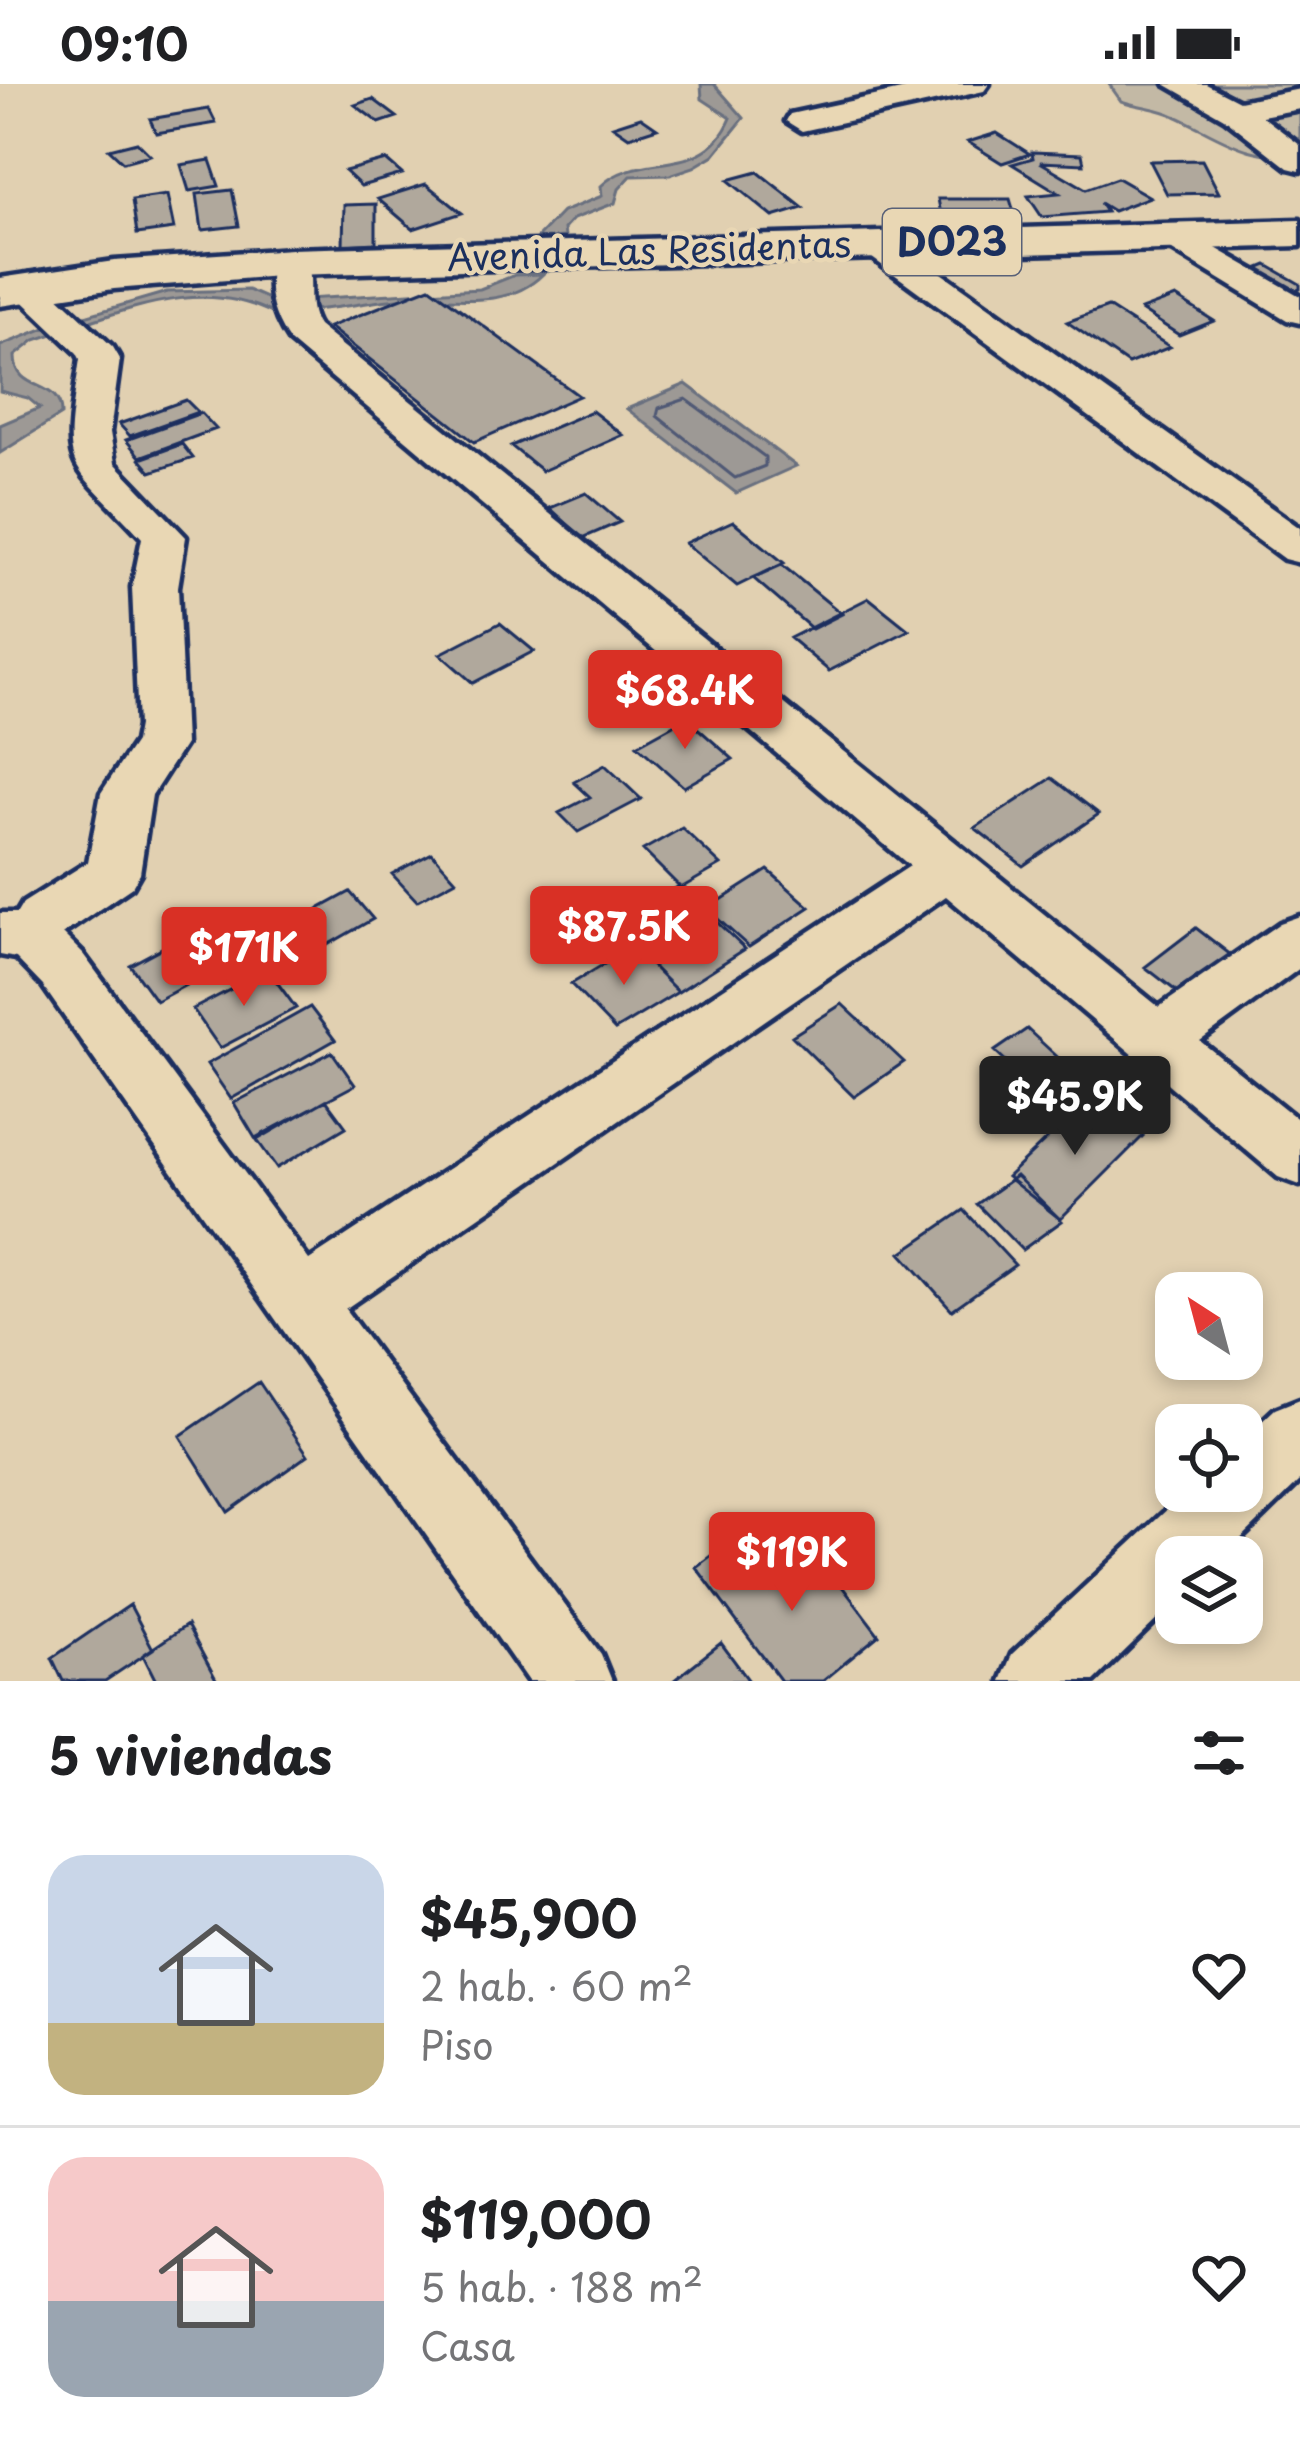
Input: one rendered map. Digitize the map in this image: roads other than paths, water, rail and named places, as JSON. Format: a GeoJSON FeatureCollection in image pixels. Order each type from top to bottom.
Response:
{"type":"FeatureCollection","features":[{"type":"Feature","properties":{"kind":"main road","name":"Avenida Las Residentas"},"geometry":{"type":"LineString","coordinates":[[41,307],[114,275],[289,290],[503,256],[1300,233]]}},
{"type":"Feature","properties":{"kind":"street"},"geometry":{"type":"LineString","coordinates":[[802,121],[973,84]]}},
{"type":"Feature","properties":{"kind":"street"},"geometry":{"type":"LineString","coordinates":[[1180,84],[1234,111],[1300,161]]}},
{"type":"Feature","properties":{"kind":"street"},"geometry":{"type":"LineString","coordinates":[[1234,111],[1300,98]]}},
{"type":"Feature","properties":{"kind":"street"},"geometry":{"type":"LineString","coordinates":[[1177,237],[1300,312]]}},
{"type":"Feature","properties":{"kind":"street"},"geometry":{"type":"LineString","coordinates":[[878,244],[1300,549]]}},
{"type":"Feature","properties":{"kind":"street"},"geometry":{"type":"LineString","coordinates":[[289,290],[304,334],[1300,1158]]}},
{"type":"Feature","properties":{"kind":"street"},"geometry":{"type":"LineString","coordinates":[[41,307],[100,359],[90,454],[100,474],[154,520],[164,537],[155,586],[163,726],[160,744],[128,793],[113,873],[16,937],[63,970],[574,1681]]}},
{"type":"Feature","properties":{"kind":"street"},"geometry":{"type":"LineString","coordinates":[[301,1302],[949,867]]}},
{"type":"Feature","properties":{"kind":"street"},"geometry":{"type":"LineString","coordinates":[[1157,1040],[1300,938]]}},
{"type":"Feature","properties":{"kind":"street"},"geometry":{"type":"LineString","coordinates":[[1263,1468],[1300,1433]]}},
{"type":"Feature","properties":{"kind":"street"},"geometry":{"type":"LineString","coordinates":[[1039,1681],[1217,1512]]}},
{"type":"Feature","properties":{"kind":"water"},"geometry":{"type":"Polygon","coordinates":[[[701,84],[714,84],[744,118],[714,155],[670,175],[631,176],[619,189],[615,203],[573,219],[564,229],[565,237],[536,239],[562,212],[602,196],[601,186],[616,175],[688,158],[719,138],[731,118],[702,99],[701,84]]]}},
{"type":"Feature","properties":{"kind":"water"},"geometry":{"type":"Polygon","coordinates":[[[543,274],[514,293],[482,299],[402,299],[310,310],[304,299],[480,289],[515,275],[543,274]]]}},
{"type":"Feature","properties":{"kind":"water"},"geometry":{"type":"Polygon","coordinates":[[[248,290],[273,301],[274,314],[251,304],[204,297],[156,302],[85,323],[81,317],[167,292],[248,290]]]}},
{"type":"Feature","properties":{"kind":"water"},"geometry":{"type":"Polygon","coordinates":[[[55,324],[62,331],[35,340],[15,356],[22,376],[54,396],[61,415],[0,453],[0,425],[40,408],[28,398],[0,391],[0,346],[55,324]]]}},
{"type":"Feature","properties":{"kind":"water"},"geometry":{"type":"Polygon","coordinates":[[[686,384],[796,466],[736,493],[627,409],[686,384]]]}}]}
